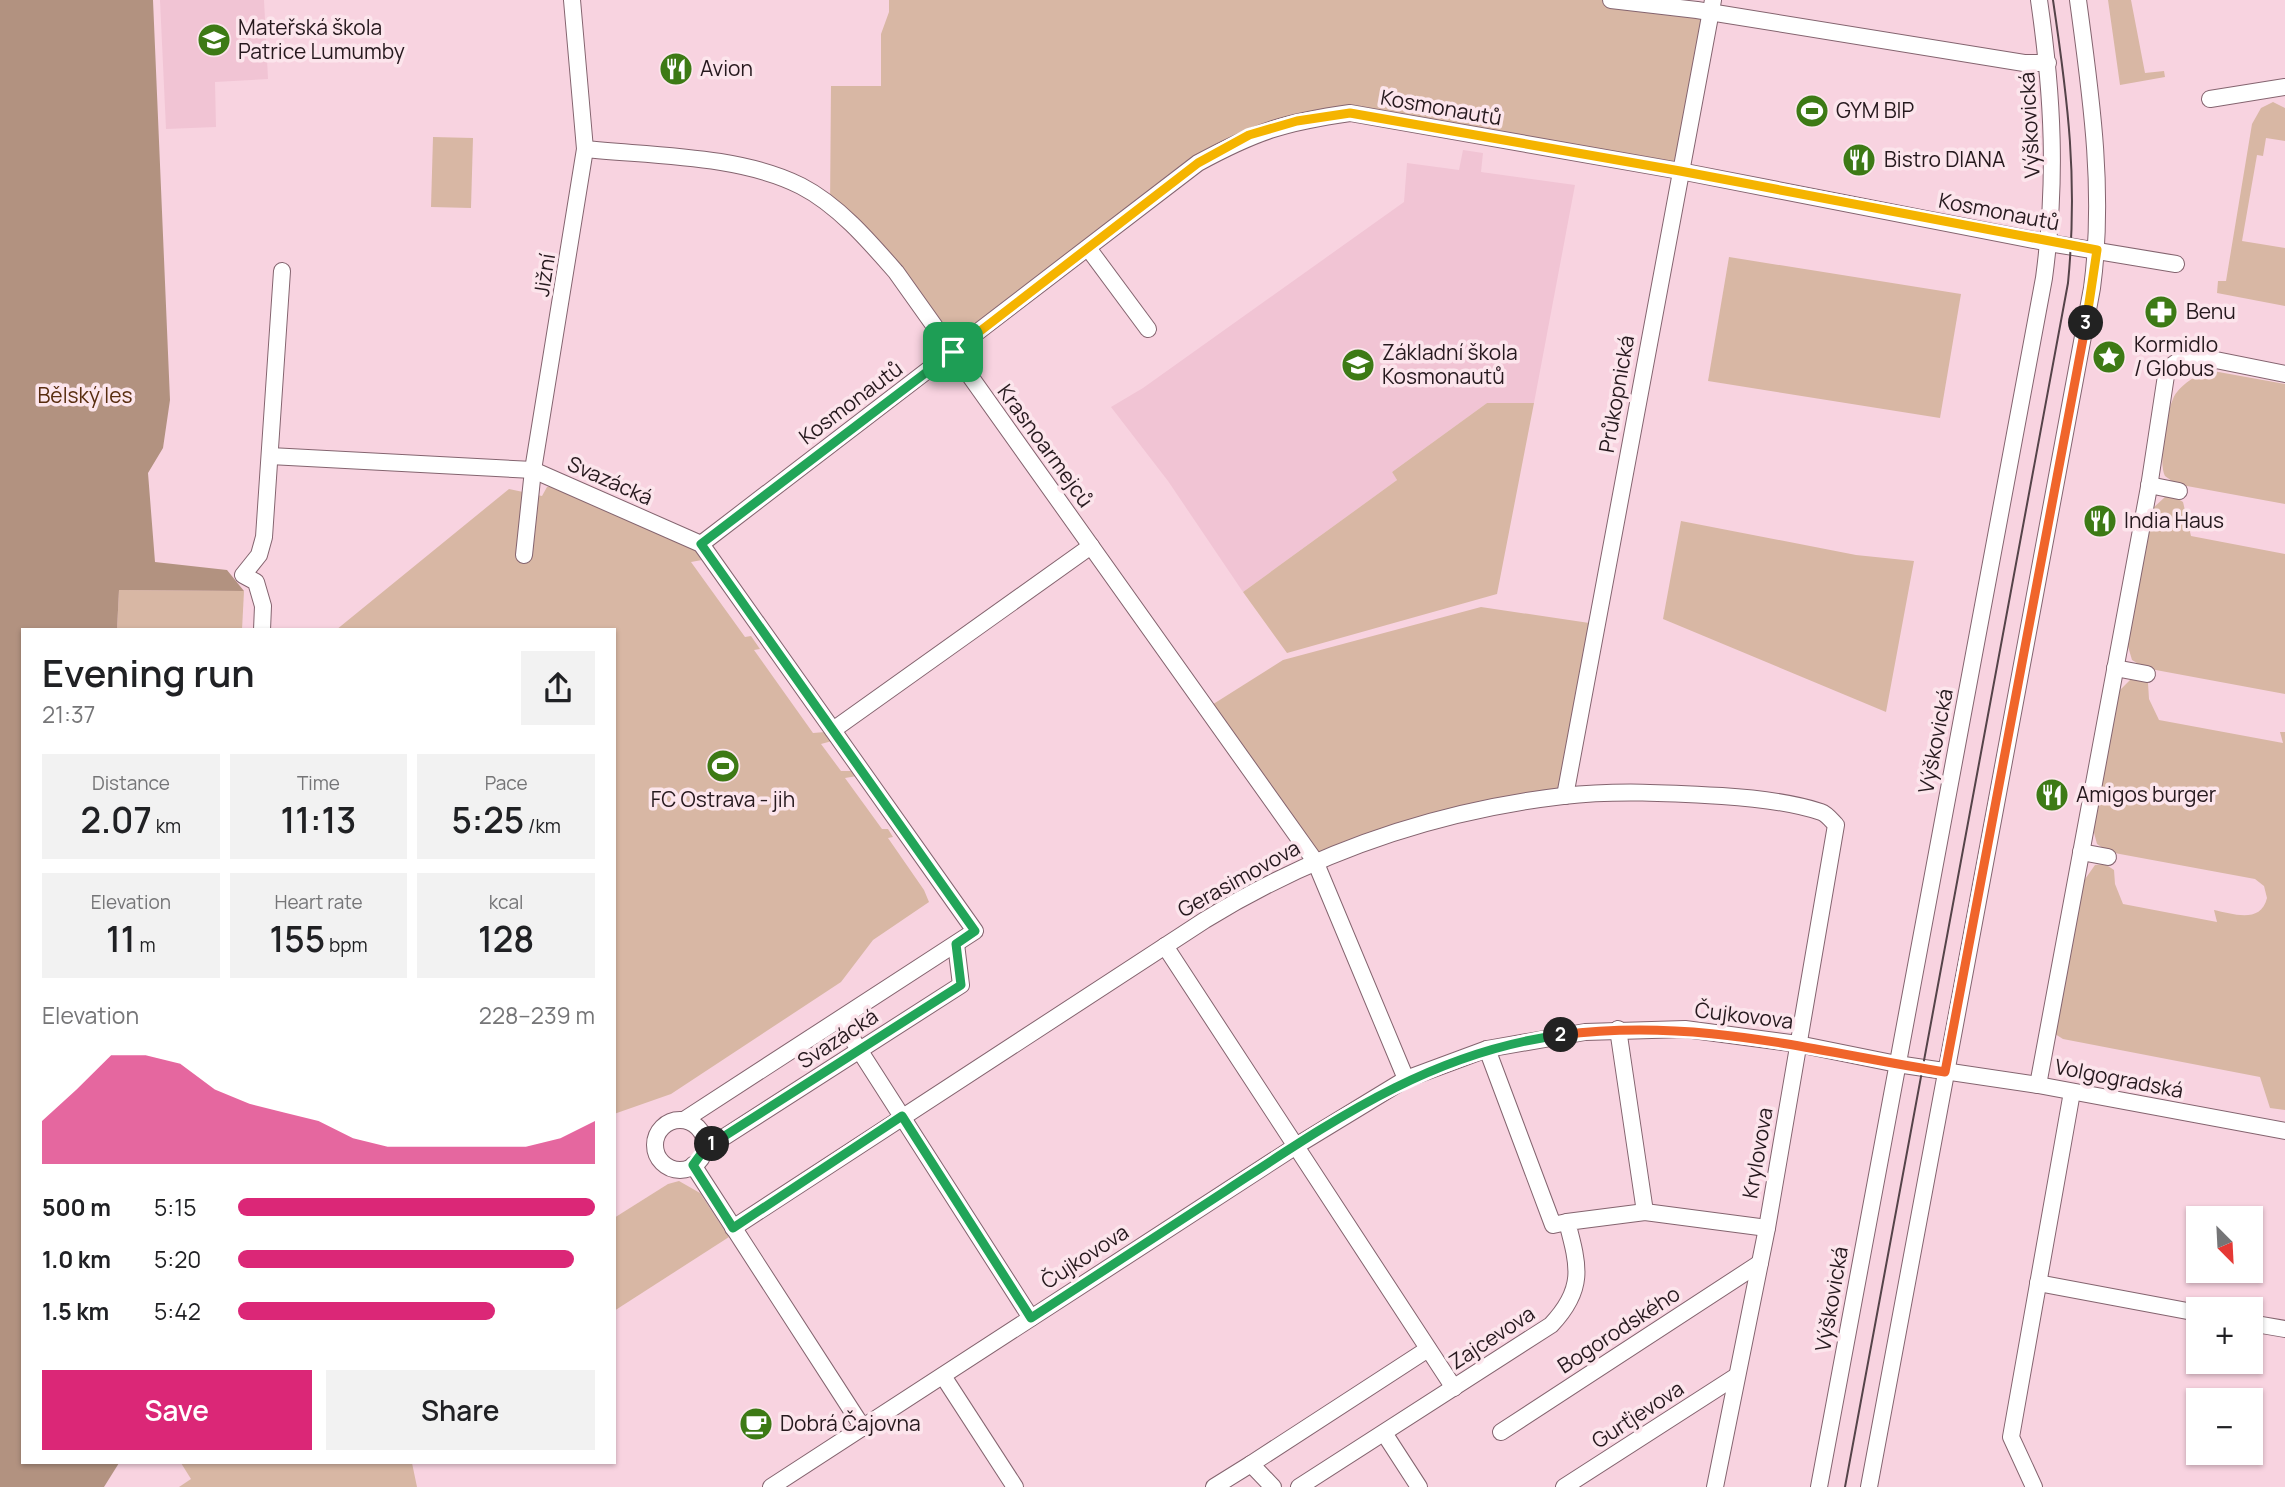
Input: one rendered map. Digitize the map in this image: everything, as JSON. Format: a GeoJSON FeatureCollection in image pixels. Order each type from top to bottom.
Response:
{"type":"FeatureCollection","features":[{"type":"Feature","properties":{"kind":"street","name":"Jižní"},"geometry":{"type":"LineString","coordinates":[[524,555],[533,470],[585,149],[572,0]]}},
{"type":"Feature","properties":{"kind":"street"},"geometry":{"type":"LineString","coordinates":[[1612,0],[1712,6],[2024,63],[2048,63]]}},
{"type":"Feature","properties":{"kind":"street","name":"Výškovická"},"geometry":{"type":"LineString","coordinates":[[1819,1487],[2049,243],[2054,162],[2048,63],[2039,0]]}},
{"type":"Feature","properties":{"kind":"street"},"geometry":{"type":"LineString","coordinates":[[1869,1487],[2097,250],[2095,115],[2078,0]]}},
{"type":"Feature","properties":{"kind":"street","name":"Průkopnická"},"geometry":{"type":"LineString","coordinates":[[1564,796],[1712,6]]}},
{"type":"Feature","properties":{"kind":"street"},"geometry":{"type":"LineString","coordinates":[[2210,99],[2285,87]]}},
{"type":"Feature","properties":{"kind":"street","name":"Kosmonautů"},"geometry":{"type":"LineString","coordinates":[[701,544],[1198,163],[1249,135],[1297,121],[1350,113],[1680,171],[2049,243],[2176,264]]}},
{"type":"Feature","properties":{"kind":"street","name":"Krasnoarmejců"},"geometry":{"type":"LineString","coordinates":[[585,149],[743,166],[801,186],[860,230],[896,272],[1315,861],[1406,1079]]}},
{"type":"Feature","properties":{"kind":"street"},"geometry":{"type":"LineString","coordinates":[[1088,248],[1148,329]]}},
{"type":"Feature","properties":{"kind":"street"},"geometry":{"type":"LineString","coordinates":[[262,628],[262,606],[256,582],[243,575],[259,555],[264,537],[282,271]]}},
{"type":"Feature","properties":{"kind":"street"},"geometry":{"type":"LineString","coordinates":[[2038,1085],[2149,485],[2167,369],[2181,359],[2196,356],[2285,374]]}},
{"type":"Feature","properties":{"kind":"street","name":"Svazácká"},"geometry":{"type":"LineString","coordinates":[[270,456],[533,470],[701,544],[975,931],[684,1120]]}},
{"type":"Feature","properties":{"kind":"street"},"geometry":{"type":"LineString","coordinates":[[2149,485],[2179,491]]}},
{"type":"Feature","properties":{"kind":"street"},"geometry":{"type":"LineString","coordinates":[[834,730],[1091,546]]}},
{"type":"Feature","properties":{"kind":"street"},"geometry":{"type":"LineString","coordinates":[[2115,668],[2147,674]]}},
{"type":"Feature","properties":{"kind":"street","name":"Gerasimovova"},"geometry":{"type":"LineString","coordinates":[[733,1228],[1165,946],[1267,883],[1315,861],[1421,825],[1503,805],[1564,796],[1647,792],[1746,798],[1824,812],[1836,825]]}},
{"type":"Feature","properties":{"kind":"street","name":"Krylovova"},"geometry":{"type":"LineString","coordinates":[[1715,1487],[1767,1228],[1836,825]]}},
{"type":"Feature","properties":{"kind":"street"},"geometry":{"type":"LineString","coordinates":[[2081,852],[2108,857]]}},
{"type":"Feature","properties":{"kind":"street","name":"Svazácká"},"geometry":{"type":"LineString","coordinates":[[704,1150],[961,985],[956,944]]}},
{"type":"Feature","properties":{"kind":"street"},"geometry":{"type":"LineString","coordinates":[[1165,946],[1454,1388]]}},
{"type":"Feature","properties":{"kind":"street"},"geometry":{"type":"LineString","coordinates":[[840,1020],[1031,1318]]}},
{"type":"Feature","properties":{"kind":"street"},"geometry":{"type":"LineString","coordinates":[[1618,1029],[1645,1212]]}},
{"type":"Feature","properties":{"kind":"street","name":"Čujkovova"},"geometry":{"type":"LineString","coordinates":[[771,1487],[1296,1146],[1406,1079],[1487,1049],[1543,1037],[1618,1029],[1685,1029],[1798,1044],[1945,1072]]}},
{"type":"Feature","properties":{"kind":"street"},"geometry":{"type":"LineString","coordinates":[[1487,1049],[1560,1223],[1645,1212],[1767,1228]]}},
{"type":"Feature","properties":{"kind":"street","name":"Volgogradská"},"geometry":{"type":"LineString","coordinates":[[1945,1072],[2038,1085],[2285,1131]]}},
{"type":"Feature","properties":{"kind":"street"},"geometry":{"type":"LineString","coordinates":[[2035,1487],[2011,1437],[2072,1092]]}},
{"type":"Feature","properties":{"kind":"street"},"geometry":{"type":"LineString","coordinates":[[684,1120],[700,1131],[704,1150],[693,1165],[675,1169],[663,1163],[656,1153],[655,1140],[660,1130],[670,1122],[684,1120]]}},
{"type":"Feature","properties":{"kind":"street"},"geometry":{"type":"LineString","coordinates":[[693,1165],[863,1428]]}},
{"type":"Feature","properties":{"kind":"street","name":"Zajcevova"},"geometry":{"type":"LineString","coordinates":[[1299,1487],[1551,1325],[1567,1308],[1576,1287],[1577,1261],[1560,1223]]}},
{"type":"Feature","properties":{"kind":"street","name":"Bogorodského"},"geometry":{"type":"LineString","coordinates":[[1501,1432],[1760,1263]]}},
{"type":"Feature","properties":{"kind":"street"},"geometry":{"type":"LineString","coordinates":[[2038,1283],[2186,1311]]}},
{"type":"Feature","properties":{"kind":"street"},"geometry":{"type":"LineString","coordinates":[[2263,1325],[2285,1329]]}},
{"type":"Feature","properties":{"kind":"street","name":"Zajcevova"},"geometry":{"type":"LineString","coordinates":[[1214,1487],[1428,1349]]}},
{"type":"Feature","properties":{"kind":"street"},"geometry":{"type":"LineString","coordinates":[[943,1376],[1015,1487]]}},
{"type":"Feature","properties":{"kind":"street","name":"Gurťjevova"},"geometry":{"type":"LineString","coordinates":[[1564,1487],[1735,1377]]}},
{"type":"Feature","properties":{"kind":"street"},"geometry":{"type":"LineString","coordinates":[[1384,1433],[1419,1487]]}},
{"type":"Feature","properties":{"kind":"street"},"geometry":{"type":"LineString","coordinates":[[1251,1464],[1273,1487]]}},
{"type":"Feature","properties":{"kind":"shaded area","name":"Mateřská škola Patrice Lumumby"},"geometry":{"type":"Polygon","coordinates":[[[160,0],[264,0],[268,79],[215,82],[216,127],[166,129],[160,0]]]}},
{"type":"Feature","properties":{"kind":"shaded area"},"geometry":{"type":"Polygon","coordinates":[[[889,0],[1611,0],[1711,13],[1680,171],[1350,113],[1249,135],[953,352],[896,272],[830,208],[831,86],[881,86],[881,34],[889,12],[889,0]]]}},
{"type":"Feature","properties":{"kind":"shaded area"},"geometry":{"type":"Polygon","coordinates":[[[2108,0],[2131,0],[2145,73],[2164,71],[2165,77],[2120,85],[2108,0]]]}},
{"type":"Feature","properties":{"kind":"shaded area"},"geometry":{"type":"Polygon","coordinates":[[[2273,102],[2285,108],[2285,141],[2266,138],[2263,156],[2257,155],[2242,241],[2285,248],[2285,306],[2217,293],[2218,281],[2226,281],[2252,124],[2261,108],[2273,102]]]}},
{"type":"Feature","properties":{"kind":"shaded area"},"geometry":{"type":"Polygon","coordinates":[[[433,137],[473,138],[471,208],[431,207],[433,137]]]}},
{"type":"Feature","properties":{"kind":"shaded area","name":"Základní škola Kosmonautů"},"geometry":{"type":"Polygon","coordinates":[[[1463,150],[1483,153],[1481,172],[1575,185],[1534,403],[1487,403],[1392,472],[1397,480],[1243,592],[1168,481],[1111,407],[1143,388],[1404,202],[1407,163],[1459,170],[1463,150]]]}},
{"type":"Feature","properties":{"kind":"shaded area"},"geometry":{"type":"Polygon","coordinates":[[[1729,257],[1961,294],[1940,418],[1708,381],[1729,257]]]}},
{"type":"Feature","properties":{"kind":"shaded area"},"geometry":{"type":"Polygon","coordinates":[[[2213,371],[2285,384],[2285,504],[2176,484],[2165,476],[2162,461],[2164,438],[2173,399],[2179,389],[2190,380],[2213,371]]]}},
{"type":"Feature","properties":{"kind":"shaded area"},"geometry":{"type":"Polygon","coordinates":[[[1487,403],[1534,403],[1497,594],[1287,653],[1243,592],[1397,480],[1392,472],[1487,403]]]}},
{"type":"Feature","properties":{"kind":"shaded area","name":"FC Ostrava - jih"},"geometry":{"type":"Polygon","coordinates":[[[552,486],[690,546],[700,554],[702,560],[691,562],[745,637],[751,636],[760,649],[754,650],[813,733],[825,732],[832,741],[821,744],[841,771],[853,771],[857,776],[845,778],[882,829],[888,829],[893,837],[888,838],[924,890],[929,902],[873,940],[841,982],[671,1094],[616,1113],[616,628],[338,628],[509,489],[542,496],[547,487],[552,486]]]}},
{"type":"Feature","properties":{"kind":"shaded area"},"geometry":{"type":"Polygon","coordinates":[[[2165,497],[2175,497],[2183,502],[2191,536],[2285,554],[2285,694],[2145,668],[2132,660],[2127,643],[2152,509],[2165,497]]]}},
{"type":"Feature","properties":{"kind":"shaded area"},"geometry":{"type":"Polygon","coordinates":[[[1681,521],[1856,555],[1914,561],[1886,712],[1663,619],[1681,521]]]}},
{"type":"Feature","properties":{"kind":"shaded area"},"geometry":{"type":"Polygon","coordinates":[[[119,590],[244,591],[242,628],[117,628],[119,590]]]}},
{"type":"Feature","properties":{"kind":"shaded area"},"geometry":{"type":"Polygon","coordinates":[[[1481,607],[1596,624],[1565,796],[1503,805],[1315,861],[1207,708],[1283,660],[1481,607]]]}},
{"type":"Feature","properties":{"kind":"shaded area"},"geometry":{"type":"Polygon","coordinates":[[[2133,677],[2148,683],[2149,699],[2159,720],[2283,743],[2280,732],[2285,732],[2285,1110],[2270,1108],[2260,1077],[2063,1039],[2055,1034],[2083,882],[2095,865],[2105,864],[2114,870],[2115,884],[2123,904],[2217,922],[2214,910],[2238,915],[2253,914],[2264,906],[2267,898],[2264,886],[2255,879],[2109,852],[2097,844],[2093,829],[2118,692],[2133,677]]]}},
{"type":"Feature","properties":{"kind":"shaded area"},"geometry":{"type":"Polygon","coordinates":[[[679,1181],[700,1193],[729,1237],[616,1310],[616,1217],[668,1184],[679,1181]]]}},
{"type":"Feature","properties":{"kind":"shaded area"},"geometry":{"type":"Polygon","coordinates":[[[182,1464],[412,1464],[417,1487],[179,1487],[191,1479],[182,1464]]]}},
{"type":"Feature","properties":{"kind":"green space","name":"Bělský les"},"geometry":{"type":"Polygon","coordinates":[[[0,0],[153,0],[170,400],[163,448],[148,473],[155,562],[227,570],[244,591],[119,590],[117,628],[21,628],[21,1464],[118,1464],[104,1487],[0,1487],[0,0]]]}},
{"type":"Feature","properties":{"kind":"tram line"},"geometry":{"type":"LineString","coordinates":[[1845,1487],[2068,283],[2072,175],[2063,72],[2053,0]]}},
{"type":"Feature","properties":{"kind":"place","name":"Mateřská škola Patrice Lumumby"},"geometry":{"type":"Point","coordinates":[214,40]}},
{"type":"Feature","properties":{"kind":"place","name":"Avion"},"geometry":{"type":"Point","coordinates":[676,69]}},
{"type":"Feature","properties":{"kind":"place","name":"GYM BIP"},"geometry":{"type":"Point","coordinates":[1812,111]}},
{"type":"Feature","properties":{"kind":"place","name":"Bistro DIANA"},"geometry":{"type":"Point","coordinates":[1859,160]}},
{"type":"Feature","properties":{"kind":"place","name":"Benu"},"geometry":{"type":"Point","coordinates":[2161,312]}},
{"type":"Feature","properties":{"kind":"place","name":"Kormidlo / Globus"},"geometry":{"type":"Point","coordinates":[2109,357]}},
{"type":"Feature","properties":{"kind":"place","name":"Základní škola Kosmonautů"},"geometry":{"type":"Point","coordinates":[1358,365]}},
{"type":"Feature","properties":{"kind":"place","name":"India Haus"},"geometry":{"type":"Point","coordinates":[2100,521]}},
{"type":"Feature","properties":{"kind":"place","name":"FC Ostrava - jih"},"geometry":{"type":"Point","coordinates":[723,766]}},
{"type":"Feature","properties":{"kind":"place","name":"Amigos burger"},"geometry":{"type":"Point","coordinates":[2052,795]}},
{"type":"Feature","properties":{"kind":"place","name":"Dobrá Čajovna"},"geometry":{"type":"Point","coordinates":[756,1424]}},
{"type":"Feature","properties":{"kind":"route"},"geometry":{"type":"LineString","coordinates":[[1350,113],[1680,171],[2097,250],[1945,1072],[1798,1044],[1685,1029],[1585,1032],[1543,1037],[1487,1049],[1406,1079],[1296,1146],[1031,1318],[902,1116],[733,1228],[693,1165],[704,1150],[961,985],[956,944],[975,931],[701,544],[953,352],[1198,163],[1249,135],[1297,121],[1350,113]]}}]}
